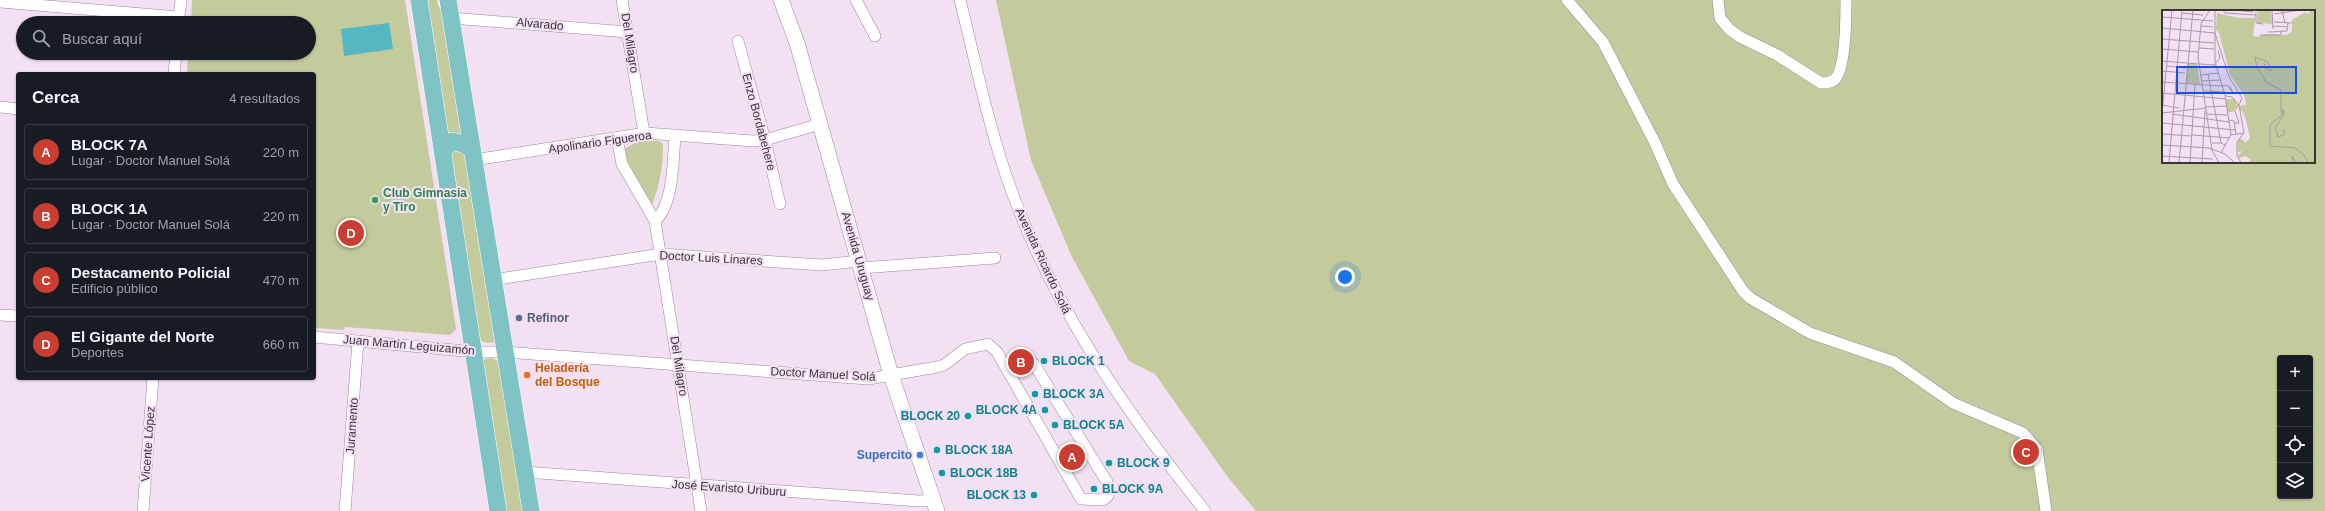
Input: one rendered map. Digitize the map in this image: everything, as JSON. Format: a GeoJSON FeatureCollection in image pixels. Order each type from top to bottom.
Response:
{"type":"FeatureCollection","features":[{"type":"Feature","properties":{"kind":"main road"},"geometry":{"type":"LineString","coordinates":[[419,0],[475,352],[498,511]]}},
{"type":"Feature","properties":{"kind":"main road"},"geometry":{"type":"LineString","coordinates":[[448,0],[492,280],[531,511]]}},
{"type":"Feature","properties":{"kind":"main road"},"geometry":{"type":"LineString","coordinates":[[443,151],[452,142],[463,144],[473,155]]}},
{"type":"Feature","properties":{"kind":"street"},"geometry":{"type":"LineString","coordinates":[[179,16],[181,0]]}},
{"type":"Feature","properties":{"kind":"street","name":"Del Milagro"},"geometry":{"type":"LineString","coordinates":[[622,0],[644,134]]}},
{"type":"Feature","properties":{"kind":"street","name":"Avenida Uruguay"},"geometry":{"type":"LineString","coordinates":[[781,0],[797,43],[891,375],[935,505]]}},
{"type":"Feature","properties":{"kind":"street"},"geometry":{"type":"LineString","coordinates":[[856,0],[875,36]]}},
{"type":"Feature","properties":{"kind":"street","name":"Avenida Ricardo Solá"},"geometry":{"type":"LineString","coordinates":[[960,0],[987,110],[1006,176],[1056,293],[1117,392],[1171,468],[1205,511]]}},
{"type":"Feature","properties":{"kind":"street"},"geometry":{"type":"LineString","coordinates":[[1567,0],[1603,42],[1650,132],[1673,184],[1743,291],[1750,298],[1810,333],[1894,362],[1953,403],[2023,433],[2037,449],[2046,511]]}},
{"type":"Feature","properties":{"kind":"street"},"geometry":{"type":"LineString","coordinates":[[1718,0],[1720,18],[1729,29],[1740,37],[1777,55],[1821,84],[1829,83],[1836,79],[1840,67],[1846,0]]}},
{"type":"Feature","properties":{"kind":"street"},"geometry":{"type":"LineString","coordinates":[[0,2],[139,16]]}},
{"type":"Feature","properties":{"kind":"street","name":"Alvarado"},"geometry":{"type":"LineString","coordinates":[[451,18],[628,32]]}},
{"type":"Feature","properties":{"kind":"street","name":"Enzo Bordabehere"},"geometry":{"type":"LineString","coordinates":[[738,41],[766,140],[780,204]]}},
{"type":"Feature","properties":{"kind":"street"},"geometry":{"type":"LineString","coordinates":[[174,72],[175,60]]}},
{"type":"Feature","properties":{"kind":"street"},"geometry":{"type":"LineString","coordinates":[[0,107],[16,108]]}},
{"type":"Feature","properties":{"kind":"street","name":"Apolinario Figueroa"},"geometry":{"type":"LineString","coordinates":[[473,155],[644,134],[676,135],[753,142],[766,140],[820,124]]}},
{"type":"Feature","properties":{"kind":"street"},"geometry":{"type":"LineString","coordinates":[[655,221],[666,203],[669,194],[676,135]]}},
{"type":"Feature","properties":{"kind":"street","name":"Del Milagro"},"geometry":{"type":"LineString","coordinates":[[617,138],[622,164],[655,221],[679,364],[701,511]]}},
{"type":"Feature","properties":{"kind":"street","name":"Doctor Luis Linares"},"geometry":{"type":"LineString","coordinates":[[492,280],[661,254],[822,265],[995,258]]}},
{"type":"Feature","properties":{"kind":"street"},"geometry":{"type":"LineString","coordinates":[[0,315],[16,316]]}},
{"type":"Feature","properties":{"kind":"street","name":"Juan Martín Leguizamón"},"geometry":{"type":"LineString","coordinates":[[316,337],[475,352],[504,352]]}},
{"type":"Feature","properties":{"kind":"street","name":"Juramento"},"geometry":{"type":"LineString","coordinates":[[345,511],[358,340]]}},
{"type":"Feature","properties":{"kind":"street","name":"Doctor Manuel Solá"},"geometry":{"type":"LineString","coordinates":[[504,352],[868,379],[937,367],[965,349],[988,344],[997,352],[1081,499],[1104,500],[1108,496],[1107,482],[1034,364]]}},
{"type":"Feature","properties":{"kind":"street","name":"Vicente López"},"geometry":{"type":"LineString","coordinates":[[143,511],[153,380]]}},
{"type":"Feature","properties":{"kind":"street","name":"José Evaristo Uriburu"},"geometry":{"type":"LineString","coordinates":[[525,472],[698,486],[919,501],[935,505]]}},
{"type":"Feature","properties":{"kind":"green space","name":"Club Gimnasia y Tiro"},"geometry":{"type":"Polygon","coordinates":[[[192,0],[405,0],[456,329],[450,335],[345,327],[344,330],[316,328],[316,72],[187,72],[188,60],[316,60],[316,16],[191,16],[192,0]]]}},
{"type":"Feature","properties":{"kind":"green space"},"geometry":{"type":"Polygon","coordinates":[[[425,0],[437,0],[438,6],[445,11],[466,141],[448,141],[425,0]]]}},
{"type":"Feature","properties":{"kind":"green space"},"geometry":{"type":"Polygon","coordinates":[[[996,0],[2325,0],[2325,511],[1256,511],[1227,476],[1155,374],[1129,361],[1071,255],[1031,160],[996,0]]]}},
{"type":"Feature","properties":{"kind":"green space"},"geometry":{"type":"Polygon","coordinates":[[[641,140],[659,141],[663,144],[660,175],[652,205],[625,161],[624,149],[641,140]]]}},
{"type":"Feature","properties":{"kind":"green space"},"geometry":{"type":"Polygon","coordinates":[[[451,148],[466,150],[496,334],[494,342],[488,343],[481,341],[478,334],[448,155],[451,148]]]}},
{"type":"Feature","properties":{"kind":"green space"},"geometry":{"type":"Polygon","coordinates":[[[492,358],[498,361],[524,511],[504,511],[482,362],[485,359],[492,358]]]}},
{"type":"Feature","properties":{"kind":"water"},"geometry":{"type":"Polygon","coordinates":[[[389,23],[393,49],[344,56],[341,29],[389,23]]]}},
{"type":"Feature","properties":{"kind":"place","name":"Club Gimnasia y Tiro"},"geometry":{"type":"Point","coordinates":[375,200]}},
{"type":"Feature","properties":{"kind":"place","name":"El Gigante del Norte"},"geometry":{"type":"Point","coordinates":[351,233]}},
{"type":"Feature","properties":{"kind":"place","name":"Refinor"},"geometry":{"type":"Point","coordinates":[519,318]}},
{"type":"Feature","properties":{"kind":"place","name":"BLOCK 1"},"geometry":{"type":"Point","coordinates":[1044,361]}},
{"type":"Feature","properties":{"kind":"place","name":"BLOCK 1A"},"geometry":{"type":"Point","coordinates":[1021,362]}},
{"type":"Feature","properties":{"kind":"place","name":"Heladería del Bosque"},"geometry":{"type":"Point","coordinates":[527,375]}},
{"type":"Feature","properties":{"kind":"place","name":"BLOCK 3A"},"geometry":{"type":"Point","coordinates":[1035,394]}},
{"type":"Feature","properties":{"kind":"place","name":"BLOCK 4A"},"geometry":{"type":"Point","coordinates":[1045,410]}},
{"type":"Feature","properties":{"kind":"place","name":"BLOCK 20"},"geometry":{"type":"Point","coordinates":[968,416]}},
{"type":"Feature","properties":{"kind":"place","name":"BLOCK 5A"},"geometry":{"type":"Point","coordinates":[1055,425]}},
{"type":"Feature","properties":{"kind":"place","name":"BLOCK 18A"},"geometry":{"type":"Point","coordinates":[937,450]}},
{"type":"Feature","properties":{"kind":"place","name":"Destacamento Policial"},"geometry":{"type":"Point","coordinates":[2026,452]}},
{"type":"Feature","properties":{"kind":"place","name":"Supercito"},"geometry":{"type":"Point","coordinates":[920,455]}},
{"type":"Feature","properties":{"kind":"place","name":"BLOCK 7A"},"geometry":{"type":"Point","coordinates":[1072,457]}},
{"type":"Feature","properties":{"kind":"place","name":"BLOCK 9"},"geometry":{"type":"Point","coordinates":[1109,463]}},
{"type":"Feature","properties":{"kind":"place","name":"BLOCK 18B"},"geometry":{"type":"Point","coordinates":[942,473]}},
{"type":"Feature","properties":{"kind":"place","name":"BLOCK 9A"},"geometry":{"type":"Point","coordinates":[1094,489]}},
{"type":"Feature","properties":{"kind":"place","name":"BLOCK 13"},"geometry":{"type":"Point","coordinates":[1034,495]}}]}
